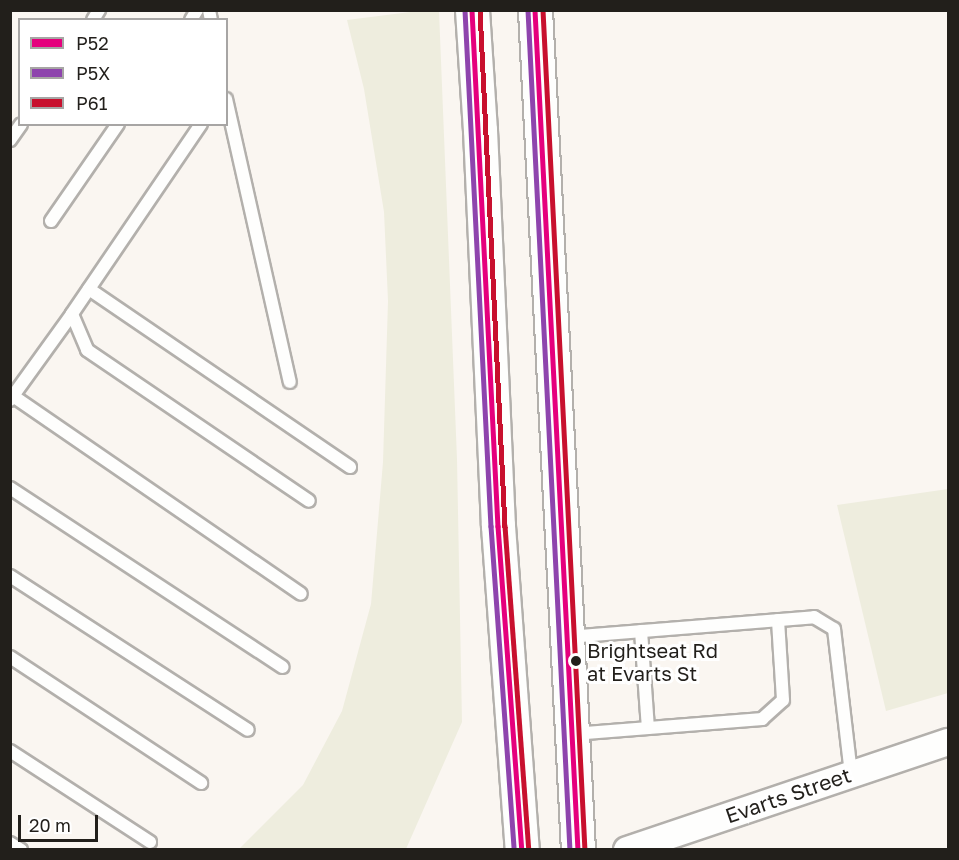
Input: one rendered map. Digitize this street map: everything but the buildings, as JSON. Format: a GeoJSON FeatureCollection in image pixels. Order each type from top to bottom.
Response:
{"type":"FeatureCollection","features":[{"type":"Feature","properties":{"kind":"street"},"geometry":{"type":"LineString","coordinates":[[472,10],[480,130],[498,526],[522,849]]}},
{"type":"Feature","properties":{"kind":"street"},"geometry":{"type":"LineString","coordinates":[[536,10],[578,849]]}},
{"type":"Feature","properties":{"kind":"street","name":"Evarts Street"},"geometry":{"type":"LineString","coordinates":[[627,849],[948,742]]}},
{"type":"Feature","properties":{"kind":"lane"},"geometry":{"type":"LineString","coordinates":[[228,108],[290,382]]}},
{"type":"Feature","properties":{"kind":"lane"},"geometry":{"type":"LineString","coordinates":[[10,140],[20,126]]}},
{"type":"Feature","properties":{"kind":"lane"},"geometry":{"type":"LineString","coordinates":[[51,221],[117,126]]}},
{"type":"Feature","properties":{"kind":"lane"},"geometry":{"type":"LineString","coordinates":[[200,126],[12,398],[301,594]]}},
{"type":"Feature","properties":{"kind":"lane"},"geometry":{"type":"LineString","coordinates":[[89,289],[350,467]]}},
{"type":"Feature","properties":{"kind":"lane"},"geometry":{"type":"LineString","coordinates":[[72,314],[87,350],[309,501]]}},
{"type":"Feature","properties":{"kind":"lane"},"geometry":{"type":"LineString","coordinates":[[10,488],[282,667]]}},
{"type":"Feature","properties":{"kind":"lane"},"geometry":{"type":"LineString","coordinates":[[10,576],[248,730]]}},
{"type":"Feature","properties":{"kind":"lane"},"geometry":{"type":"LineString","coordinates":[[567,637],[814,617],[834,629],[851,774]]}},
{"type":"Feature","properties":{"kind":"lane"},"geometry":{"type":"LineString","coordinates":[[572,734],[762,719],[783,700],[777,620]]}},
{"type":"Feature","properties":{"kind":"lane"},"geometry":{"type":"LineString","coordinates":[[641,631],[648,728]]}},
{"type":"Feature","properties":{"kind":"lane"},"geometry":{"type":"LineString","coordinates":[[10,657],[201,783]]}},
{"type":"Feature","properties":{"kind":"lane"},"geometry":{"type":"LineString","coordinates":[[10,751],[150,842]]}},
{"type":"Feature","properties":{"kind":"lane"},"geometry":{"type":"LineString","coordinates":[[10,843],[21,849]]}},
{"type":"Feature","properties":{"kind":"shaded area"},"geometry":{"type":"Polygon","coordinates":[[[426,10],[439,11],[457,459],[462,722],[406,849],[239,849],[303,785],[342,711],[371,604],[383,462],[388,301],[384,212],[364,89],[347,20],[426,10]]]}},
{"type":"Feature","properties":{"kind":"shaded area"},"geometry":{"type":"Polygon","coordinates":[[[948,489],[948,693],[886,711],[837,505],[948,489]]]}},
{"type":"Feature","properties":{"kind":"transit line","name":"P5X"},"geometry":{"type":"LineString","coordinates":[[465,10],[491,526],[514,850]]}},
{"type":"Feature","properties":{"kind":"transit line","name":"P52"},"geometry":{"type":"LineString","coordinates":[[472,10],[498,526],[522,850]]}},
{"type":"Feature","properties":{"kind":"transit line","name":"P61"},"geometry":{"type":"LineString","coordinates":[[480,10],[505,526],[529,849]]}},
{"type":"Feature","properties":{"kind":"transit line","name":"P5X"},"geometry":{"type":"LineString","coordinates":[[528,10],[570,850]]}},
{"type":"Feature","properties":{"kind":"transit line","name":"P52"},"geometry":{"type":"LineString","coordinates":[[535,10],[578,850]]}},
{"type":"Feature","properties":{"kind":"transit line","name":"P61"},"geometry":{"type":"LineString","coordinates":[[543,10],[585,850]]}},
{"type":"Feature","properties":{"kind":"place","name":"Brightseat Rd at Evarts St"},"geometry":{"type":"Point","coordinates":[576,661]}}]}
